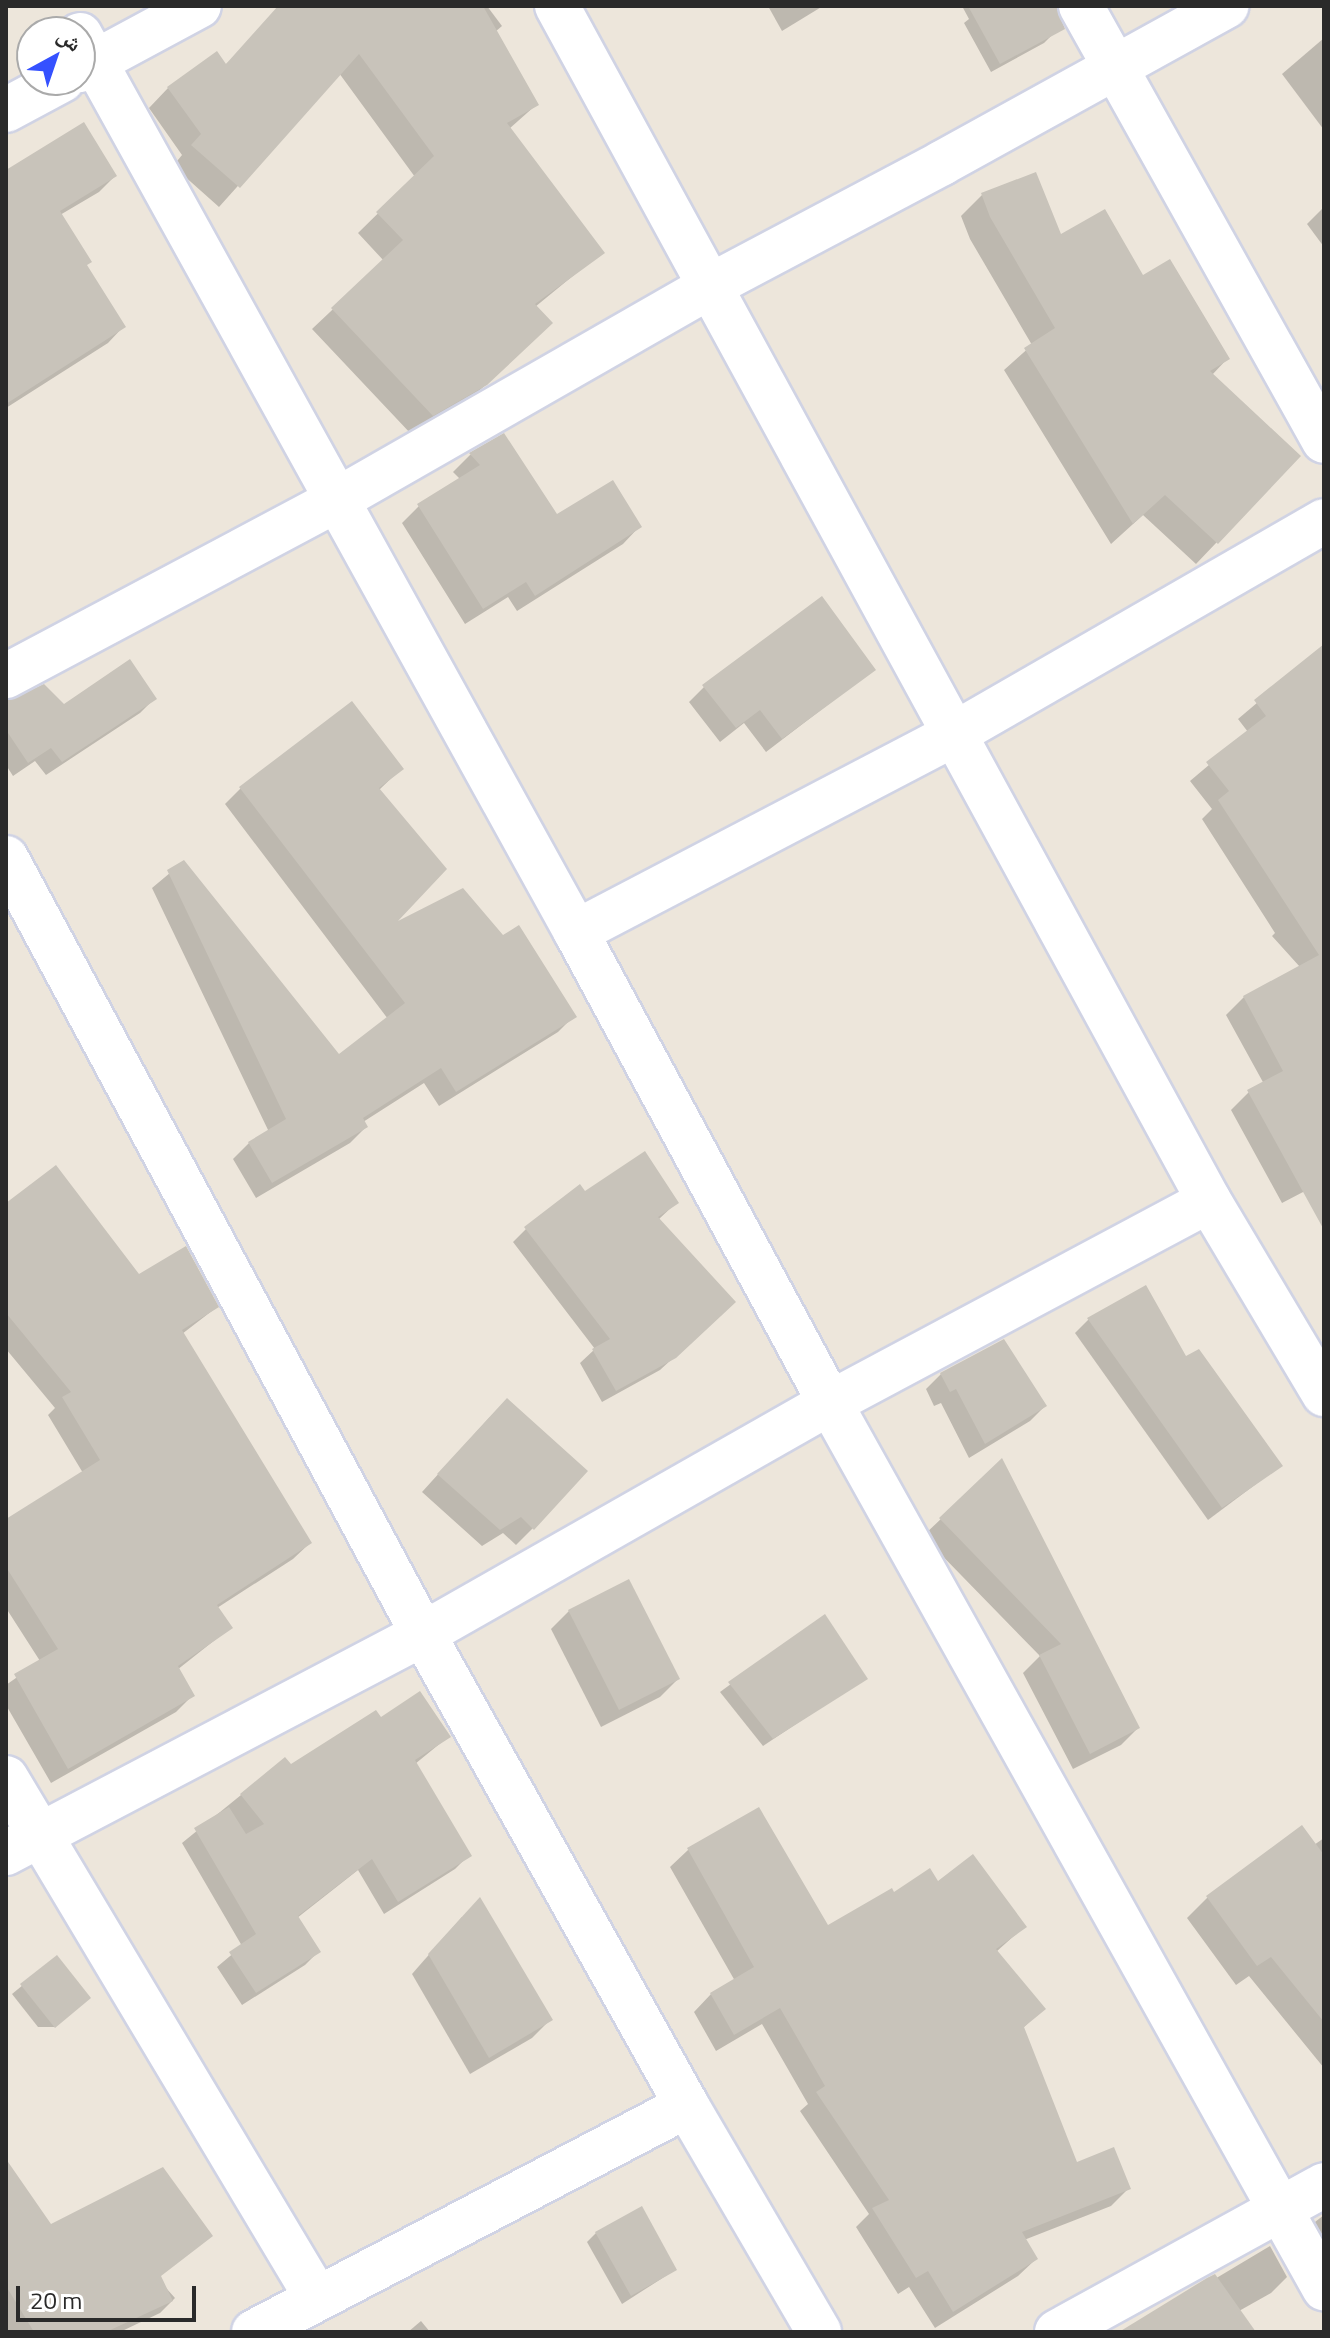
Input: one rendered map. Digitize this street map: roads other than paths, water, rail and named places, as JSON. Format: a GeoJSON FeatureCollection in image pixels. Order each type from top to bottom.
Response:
{"type":"FeatureCollection","features":[{"type":"Feature","properties":{"kind":"street"},"geometry":{"type":"LineString","coordinates":[[96,49],[199,6]]}},
{"type":"Feature","properties":{"kind":"street"},"geometry":{"type":"LineString","coordinates":[[557,6],[712,285],[1209,1201],[1324,1394]]}},
{"type":"Feature","properties":{"kind":"street"},"geometry":{"type":"LineString","coordinates":[[1081,6],[1324,441]]}},
{"type":"Feature","properties":{"kind":"street"},"geometry":{"type":"LineString","coordinates":[[6,676],[337,500],[712,285],[942,163],[1226,6]]}},
{"type":"Feature","properties":{"kind":"street"},"geometry":{"type":"LineString","coordinates":[[96,85],[337,500],[576,932],[830,1403],[1324,2288]]}},
{"type":"Feature","properties":{"kind":"street"},"geometry":{"type":"LineString","coordinates":[[6,110],[25,96]]}},
{"type":"Feature","properties":{"kind":"street"},"geometry":{"type":"LineString","coordinates":[[576,932],[954,734],[1324,521]]}},
{"type":"Feature","properties":{"kind":"street"},"geometry":{"type":"LineString","coordinates":[[6,858],[423,1634],[687,2106],[819,2332]]}},
{"type":"Feature","properties":{"kind":"street"},"geometry":{"type":"LineString","coordinates":[[22,1845],[423,1634],[830,1403],[1209,1201]]}},
{"type":"Feature","properties":{"kind":"street"},"geometry":{"type":"LineString","coordinates":[[6,1778],[22,1845],[317,2298]]}},
{"type":"Feature","properties":{"kind":"street"},"geometry":{"type":"LineString","coordinates":[[254,2332],[687,2106]]}},
{"type":"Feature","properties":{"kind":"street"},"geometry":{"type":"LineString","coordinates":[[1057,2332],[1324,2185]]}}]}
